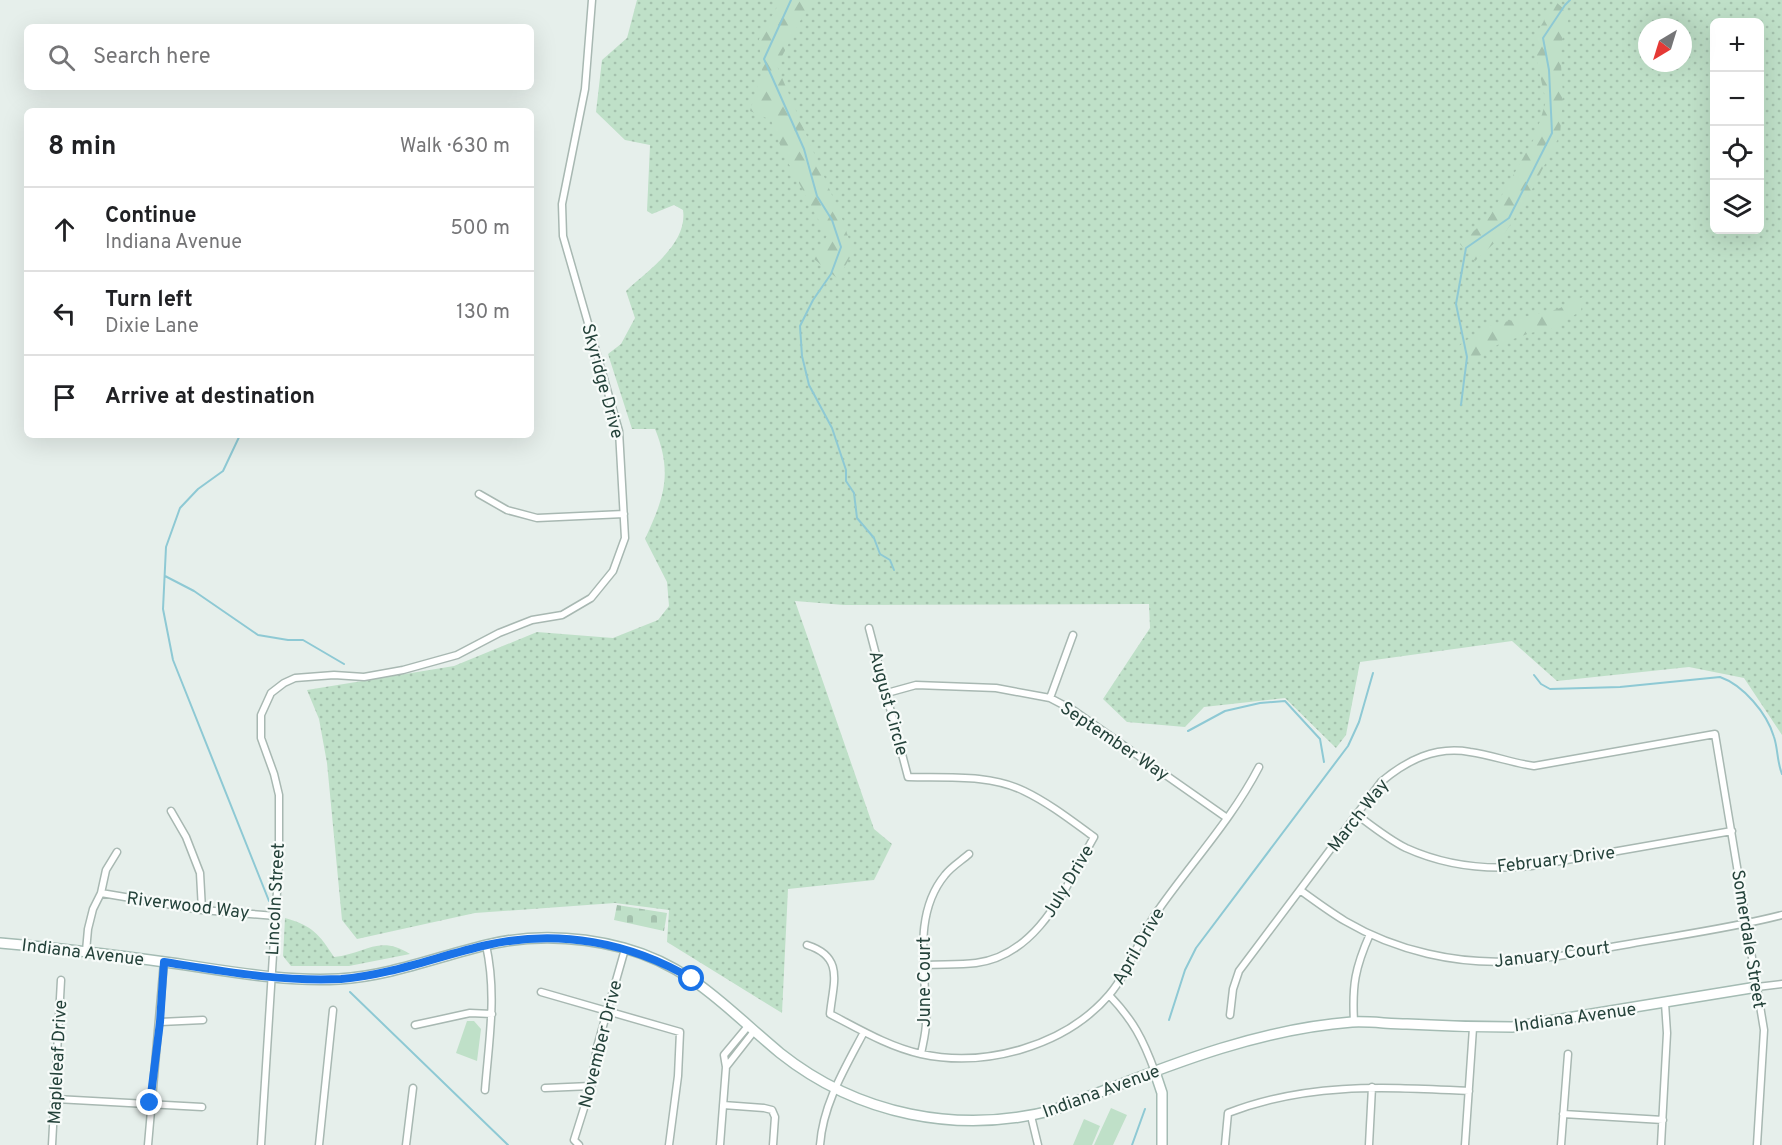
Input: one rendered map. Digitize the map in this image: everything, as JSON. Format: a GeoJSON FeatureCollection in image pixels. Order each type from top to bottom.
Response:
{"type":"FeatureCollection","features":[{"type":"Feature","properties":{"kind":"street","name":"Skyridge Drive"},"geometry":{"type":"LineString","coordinates":[[272,693],[284,682],[296,678],[334,675],[364,677],[403,670],[457,655],[499,633],[532,620],[562,615],[591,598],[613,571],[625,538],[619,430],[563,236],[562,204],[585,89],[592,0]]}},
{"type":"Feature","properties":{"kind":"street"},"geometry":{"type":"LineString","coordinates":[[479,494],[507,510],[537,518],[624,514]]}},
{"type":"Feature","properties":{"kind":"street","name":"August Circle"},"geometry":{"type":"LineString","coordinates":[[869,628],[908,777]]}},
{"type":"Feature","properties":{"kind":"street"},"geometry":{"type":"LineString","coordinates":[[1050,698],[1073,635]]}},
{"type":"Feature","properties":{"kind":"street","name":"September Way"},"geometry":{"type":"LineString","coordinates":[[886,693],[916,685],[935,684],[996,688],[1028,692],[1050,698],[1073,710],[1227,818]]}},
{"type":"Feature","properties":{"kind":"street","name":"Lincoln Street"},"geometry":{"type":"LineString","coordinates":[[261,1145],[279,860],[279,795],[261,738],[261,716],[272,693]]}},
{"type":"Feature","properties":{"kind":"street","name":"March Way"},"geometry":{"type":"LineString","coordinates":[[1230,1016],[1233,989],[1239,971],[1381,782],[1413,759],[1450,750],[1534,766],[1715,734]]}},
{"type":"Feature","properties":{"kind":"street","name":"Somerdale Street"},"geometry":{"type":"LineString","coordinates":[[1715,734],[1764,1030],[1756,1145]]}},
{"type":"Feature","properties":{"kind":"street","name":"April Drive"},"geometry":{"type":"LineString","coordinates":[[807,945],[824,952],[834,968],[830,1014],[864,1032],[921,1054],[951,1058],[1004,1054],[1031,1046],[1062,1032],[1086,1017],[1109,995],[1127,969],[1158,910],[1248,789],[1259,767]]}},
{"type":"Feature","properties":{"kind":"street","name":"July Drive"},"geometry":{"type":"LineString","coordinates":[[908,777],[998,782],[1023,790],[1094,837],[1047,918],[1032,936],[1016,949],[977,963],[925,965]]}},
{"type":"Feature","properties":{"kind":"street"},"geometry":{"type":"LineString","coordinates":[[171,811],[186,837],[200,873],[202,910]]}},
{"type":"Feature","properties":{"kind":"street","name":"February Drive"},"geometry":{"type":"LineString","coordinates":[[1356,814],[1406,848],[1435,859],[1484,868],[1538,865],[1732,831]]}},
{"type":"Feature","properties":{"kind":"street"},"geometry":{"type":"LineString","coordinates":[[86,951],[93,909],[101,893],[106,870],[117,852]]}},
{"type":"Feature","properties":{"kind":"street","name":"June Court"},"geometry":{"type":"LineString","coordinates":[[921,1054],[926,1023],[923,935],[926,913],[934,892],[945,875],[969,854]]}},
{"type":"Feature","properties":{"kind":"street","name":"January Court"},"geometry":{"type":"LineString","coordinates":[[1300,890],[1345,921],[1370,934],[1400,946],[1460,960],[1515,961],[1555,957],[1746,924],[1782,915]]}},
{"type":"Feature","properties":{"kind":"street","name":"Riverwood Way"},"geometry":{"type":"LineString","coordinates":[[101,893],[202,910],[276,916]]}},
{"type":"Feature","properties":{"kind":"street"},"geometry":{"type":"LineString","coordinates":[[1354,1022],[1355,972],[1370,934]]}},
{"type":"Feature","properties":{"kind":"street","name":"Indiana Avenue"},"geometry":{"type":"LineString","coordinates":[[0,943],[86,951],[270,977],[311,979],[368,976],[486,945],[516,940],[562,938],[590,941],[653,958],[692,979],[715,995],[798,1066],[835,1088],[879,1106],[931,1119],[978,1122],[1031,1116],[1054,1110],[1201,1054],[1268,1034],[1294,1029],[1354,1022],[1473,1028],[1512,1027],[1782,984]]}},
{"type":"Feature","properties":{"kind":"street"},"geometry":{"type":"LineString","coordinates":[[485,1090],[492,1014],[492,972],[486,945]]}},
{"type":"Feature","properties":{"kind":"street","name":"November Drive"},"geometry":{"type":"LineString","coordinates":[[577,1142],[591,1086],[597,1047],[625,949]]}},
{"type":"Feature","properties":{"kind":"street"},"geometry":{"type":"LineString","coordinates":[[148,1145],[164,962]]}},
{"type":"Feature","properties":{"kind":"street","name":"Mapleleaf Drive"},"geometry":{"type":"LineString","coordinates":[[52,1145],[62,980]]}},
{"type":"Feature","properties":{"kind":"street"},"geometry":{"type":"LineString","coordinates":[[541,992],[680,1032],[678,1076],[669,1145]]}},
{"type":"Feature","properties":{"kind":"street"},"geometry":{"type":"LineString","coordinates":[[1109,995],[1127,1014],[1137,1029],[1155,1072],[1162,1093],[1162,1145]]}},
{"type":"Feature","properties":{"kind":"street"},"geometry":{"type":"LineString","coordinates":[[1661,1145],[1667,1033],[1665,1003]]}},
{"type":"Feature","properties":{"kind":"street"},"geometry":{"type":"LineString","coordinates":[[319,1145],[333,1010]]}},
{"type":"Feature","properties":{"kind":"street"},"geometry":{"type":"LineString","coordinates":[[415,1025],[470,1012],[492,1014]]}},
{"type":"Feature","properties":{"kind":"street"},"geometry":{"type":"LineString","coordinates":[[160,1022],[203,1020]]}},
{"type":"Feature","properties":{"kind":"street"},"geometry":{"type":"LineString","coordinates":[[720,1145],[726,1066],[724,1055],[752,1028]]}},
{"type":"Feature","properties":{"kind":"street"},"geometry":{"type":"LineString","coordinates":[[726,1066],[738,1052],[752,1028]]}},
{"type":"Feature","properties":{"kind":"street"},"geometry":{"type":"LineString","coordinates":[[1465,1145],[1473,1028]]}},
{"type":"Feature","properties":{"kind":"street"},"geometry":{"type":"LineString","coordinates":[[820,1145],[825,1115],[835,1088],[864,1032]]}},
{"type":"Feature","properties":{"kind":"street"},"geometry":{"type":"LineString","coordinates":[[732,1046],[738,1052]]}},
{"type":"Feature","properties":{"kind":"street"},"geometry":{"type":"LineString","coordinates":[[1561,1145],[1568,1054]]}},
{"type":"Feature","properties":{"kind":"street"},"geometry":{"type":"LineString","coordinates":[[545,1088],[591,1086]]}},
{"type":"Feature","properties":{"kind":"street"},"geometry":{"type":"LineString","coordinates":[[1225,1145],[1228,1113],[1257,1102],[1301,1092],[1372,1087],[1468,1091]]}},
{"type":"Feature","properties":{"kind":"street"},"geometry":{"type":"LineString","coordinates":[[1369,1145],[1372,1087]]}},
{"type":"Feature","properties":{"kind":"street"},"geometry":{"type":"LineString","coordinates":[[406,1145],[414,1088]]}},
{"type":"Feature","properties":{"kind":"street"},"geometry":{"type":"LineString","coordinates":[[56,1099],[202,1107]]}},
{"type":"Feature","properties":{"kind":"street"},"geometry":{"type":"LineString","coordinates":[[723,1105],[772,1110],[775,1117],[773,1145]]}},
{"type":"Feature","properties":{"kind":"street"},"geometry":{"type":"LineString","coordinates":[[1563,1114],[1663,1120]]}},
{"type":"Feature","properties":{"kind":"street"},"geometry":{"type":"LineString","coordinates":[[1031,1116],[1038,1145]]}},
{"type":"Feature","properties":{"kind":"green space"},"geometry":{"type":"Polygon","coordinates":[[[637,0],[1782,0],[1782,735],[1744,678],[1689,667],[1557,681],[1512,641],[1360,662],[1346,735],[1336,748],[1285,698],[1204,707],[1185,727],[1127,722],[1103,699],[1150,628],[1149,604],[844,605],[795,601],[874,829],[892,844],[874,880],[788,889],[782,1013],[667,942],[669,910],[615,903],[475,913],[357,939],[342,920],[327,763],[319,719],[307,690],[454,666],[537,632],[613,638],[658,620],[669,606],[667,582],[645,539],[657,511],[664,485],[665,472],[661,445],[655,429],[632,429],[608,354],[621,344],[635,318],[626,291],[673,245],[683,222],[683,210],[674,205],[652,214],[647,211],[650,145],[625,140],[596,112],[602,60],[627,38],[637,0]]]}},
{"type":"Feature","properties":{"kind":"green space"},"geometry":{"type":"Polygon","coordinates":[[[781,0],[811,0],[777,66],[843,221],[853,252],[838,279],[814,259],[827,236],[783,153],[771,120],[750,111],[762,72],[759,39],[781,0]]]}},
{"type":"Feature","properties":{"kind":"green space"},"geometry":{"type":"Polygon","coordinates":[[[1556,2],[1570,14],[1560,48],[1563,97],[1560,135],[1525,203],[1504,234],[1475,261],[1460,244],[1490,216],[1535,137],[1546,101],[1538,67],[1535,35],[1556,2]]]}},
{"type":"Feature","properties":{"kind":"green space"},"geometry":{"type":"Polygon","coordinates":[[[1583,297],[1581,311],[1551,329],[1530,333],[1499,344],[1470,362],[1459,346],[1484,327],[1558,309],[1583,297]]]}},
{"type":"Feature","properties":{"kind":"green space"},"geometry":{"type":"Polygon","coordinates":[[[617,905],[667,913],[664,931],[614,920],[617,905]]]}},
{"type":"Feature","properties":{"kind":"green space"},"geometry":{"type":"Polygon","coordinates":[[[285,918],[309,928],[324,942],[334,957],[381,945],[399,948],[410,954],[349,966],[291,966],[283,956],[285,918]]]}},
{"type":"Feature","properties":{"kind":"green space"},"geometry":{"type":"Polygon","coordinates":[[[467,1021],[474,1021],[481,1029],[477,1061],[456,1053],[467,1021]]]}},
{"type":"Feature","properties":{"kind":"green space"},"geometry":{"type":"Polygon","coordinates":[[[1111,1108],[1127,1115],[1113,1145],[1094,1145],[1111,1108]]]}},
{"type":"Feature","properties":{"kind":"green space"},"geometry":{"type":"Polygon","coordinates":[[[1084,1119],[1100,1126],[1092,1145],[1073,1145],[1084,1119]]]}},
{"type":"Feature","properties":{"kind":"waterway"},"geometry":{"type":"LineString","coordinates":[[791,0],[764,59],[804,149],[817,196],[832,220],[841,247],[831,274],[813,300],[800,326],[802,356],[809,385],[832,428],[846,470],[846,481],[854,493],[857,518],[874,538],[880,554],[890,560],[894,570]]}},
{"type":"Feature","properties":{"kind":"waterway"},"geometry":{"type":"LineString","coordinates":[[1461,405],[1467,357],[1456,304],[1466,248],[1509,218],[1552,133],[1549,70],[1543,38],[1570,0]]}},
{"type":"Feature","properties":{"kind":"waterway"},"geometry":{"type":"LineString","coordinates":[[239,438],[223,471],[198,489],[180,508],[166,547],[163,609],[173,660],[269,901]]}},
{"type":"Feature","properties":{"kind":"waterway"},"geometry":{"type":"LineString","coordinates":[[165,576],[194,591],[258,635],[303,640],[344,664]]}},
{"type":"Feature","properties":{"kind":"waterway"},"geometry":{"type":"LineString","coordinates":[[1169,1020],[1185,970],[1196,948],[1348,746],[1359,722],[1373,673]]}},
{"type":"Feature","properties":{"kind":"waterway"},"geometry":{"type":"LineString","coordinates":[[1534,675],[1541,684],[1550,689],[1620,687],[1720,677],[1745,693],[1766,719],[1774,737],[1782,774]]}},
{"type":"Feature","properties":{"kind":"waterway"},"geometry":{"type":"LineString","coordinates":[[1188,731],[1225,711],[1260,703],[1285,701],[1320,739],[1324,762]]}},
{"type":"Feature","properties":{"kind":"waterway"},"geometry":{"type":"LineString","coordinates":[[350,992],[508,1145]]}},
{"type":"Feature","properties":{"kind":"waterway"},"geometry":{"type":"LineString","coordinates":[[1132,1145],[1145,1109]]}},
{"type":"Feature","properties":{"kind":"route"},"geometry":{"type":"LineString","coordinates":[[150,1103],[160,1022],[164,962],[270,977],[341,979],[368,976],[486,945],[516,940],[562,938],[590,941],[625,949],[653,958],[692,979]]}}]}
